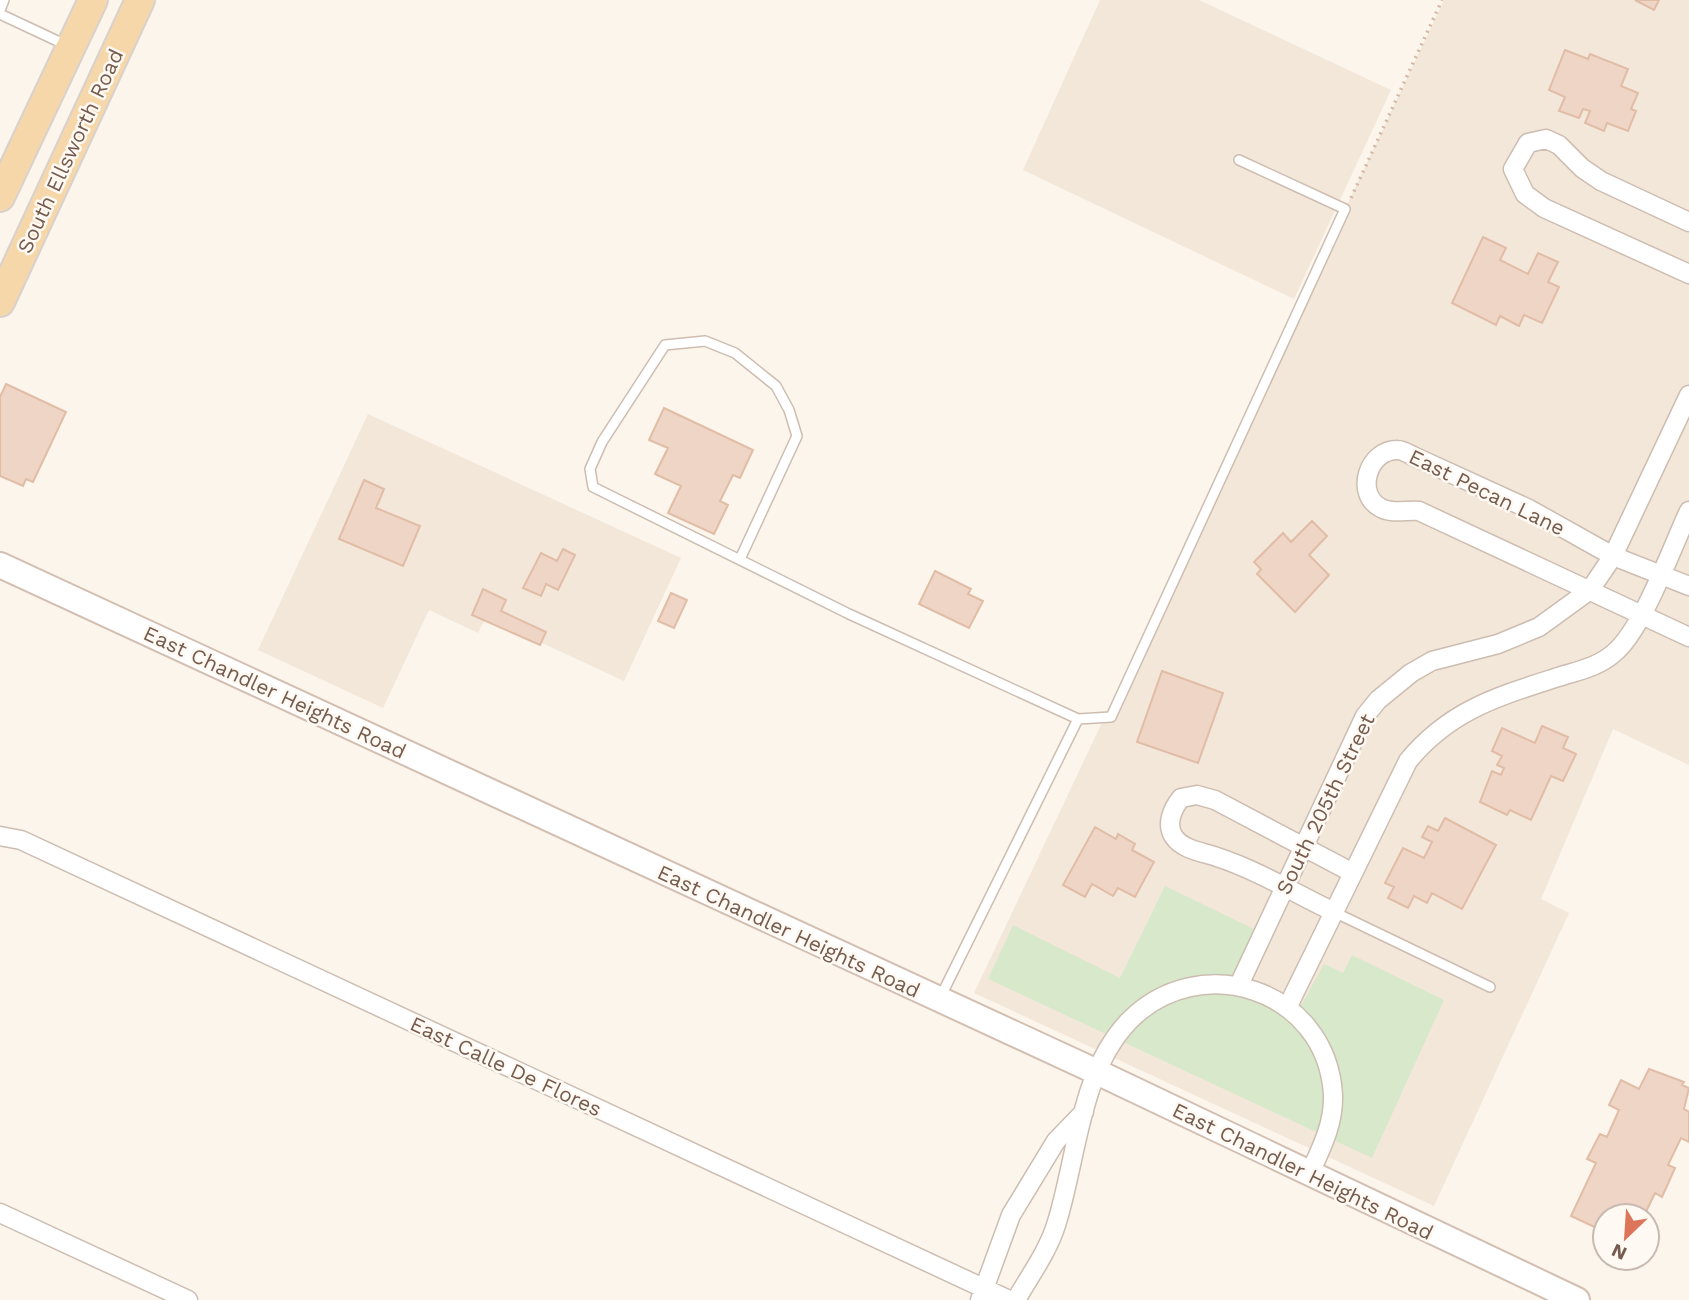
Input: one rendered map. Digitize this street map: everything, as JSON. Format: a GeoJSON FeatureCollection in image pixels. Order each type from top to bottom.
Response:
{"type":"FeatureCollection","features":[{"type":"Feature","properties":{"kind":"main road","name":"South Ellsworth Road"},"geometry":{"type":"LineString","coordinates":[[0,197],[93,0]]}},
{"type":"Feature","properties":{"kind":"main road","name":"South Ellsworth Road"},"geometry":{"type":"LineString","coordinates":[[0,302],[140,0]]}},
{"type":"Feature","properties":{"kind":"main road","name":"East Chandler Heights Road"},"geometry":{"type":"LineString","coordinates":[[0,565],[1097,1072],[1577,1300]]}},
{"type":"Feature","properties":{"kind":"street"},"geometry":{"type":"LineString","coordinates":[[1689,222],[1601,181],[1582,168],[1559,145],[1546,139],[1528,143],[1513,169],[1525,194],[1544,208],[1689,275]]}},
{"type":"Feature","properties":{"kind":"street","name":"South 205th Street"},"geometry":{"type":"LineString","coordinates":[[1239,985],[1354,735],[1378,700],[1411,673],[1432,662],[1498,644],[1539,627],[1590,590],[1614,556],[1689,396]]}},
{"type":"Feature","properties":{"kind":"street","name":"East Pecan Lane"},"geometry":{"type":"LineString","coordinates":[[1689,586],[1614,556],[1529,509],[1398,450],[1381,455],[1369,467],[1365,486],[1369,497],[1381,508],[1419,511],[1689,637]]}},
{"type":"Feature","properties":{"kind":"street"},"geometry":{"type":"LineString","coordinates":[[1287,1008],[1408,761],[1433,734],[1461,713],[1487,701],[1583,671],[1601,662],[1626,640],[1689,511]]}},
{"type":"Feature","properties":{"kind":"street"},"geometry":{"type":"LineString","coordinates":[[1334,912],[1222,859],[1185,848],[1174,837],[1170,827],[1172,809],[1181,798],[1198,795],[1215,800],[1353,873]]}},
{"type":"Feature","properties":{"kind":"street","name":"East Calle De Flores"},"geometry":{"type":"LineString","coordinates":[[0,836],[33,846],[982,1294],[1009,1300]]}},
{"type":"Feature","properties":{"kind":"street"},"geometry":{"type":"LineString","coordinates":[[1016,1300],[1055,1229],[1084,1112],[1097,1072],[1126,1024],[1143,1008],[1165,994],[1208,983],[1252,988],[1287,1008],[1317,1041],[1325,1059],[1333,1095],[1329,1130],[1309,1175]]}},
{"type":"Feature","properties":{"kind":"street"},"geometry":{"type":"LineString","coordinates":[[982,1294],[1011,1214],[1056,1142],[1084,1112]]}},
{"type":"Feature","properties":{"kind":"street"},"geometry":{"type":"LineString","coordinates":[[0,1213],[188,1300]]}},
{"type":"Feature","properties":{"kind":"lane"},"geometry":{"type":"LineString","coordinates":[[4,0],[0,12],[71,48]]}},
{"type":"Feature","properties":{"kind":"lane"},"geometry":{"type":"LineString","coordinates":[[740,559],[797,436],[789,410],[776,386],[735,353],[705,341],[665,345],[602,442],[590,469],[593,487],[849,614],[1078,719],[1111,717],[1345,209],[1239,160]]}},
{"type":"Feature","properties":{"kind":"lane"},"geometry":{"type":"LineString","coordinates":[[939,999],[1078,719]]}},
{"type":"Feature","properties":{"kind":"lane"},"geometry":{"type":"LineString","coordinates":[[1334,912],[1490,987]]}},
{"type":"Feature","properties":{"kind":"path"},"geometry":{"type":"LineString","coordinates":[[1345,209],[1441,0]]}},
{"type":"Feature","properties":{"kind":"shaded area"},"geometry":{"type":"Polygon","coordinates":[[[1100,0],[1199,0],[1391,90],[1294,299],[1023,170],[1100,0]]]}},
{"type":"Feature","properties":{"kind":"shaded area"},"geometry":{"type":"Polygon","coordinates":[[[1444,0],[1689,0],[1689,765],[1613,729],[1541,899],[1569,913],[1434,1206],[974,993],[1444,0]]]}},
{"type":"Feature","properties":{"kind":"shaded area"},"geometry":{"type":"Polygon","coordinates":[[[368,414],[681,558],[624,681],[486,617],[478,633],[429,610],[383,708],[258,650],[368,414]]]}},
{"type":"Feature","properties":{"kind":"green space"},"geometry":{"type":"Polygon","coordinates":[[[1165,886],[1256,930],[1235,973],[1302,1004],[1324,964],[1343,973],[1352,955],[1444,1000],[1372,1158],[988,979],[1013,925],[1120,978],[1165,886]]]}},
{"type":"Feature","properties":{"kind":"building"},"geometry":{"type":"Polygon","coordinates":[[[1635,0],[1659,0],[1654,10],[1635,0]]]}},
{"type":"Feature","properties":{"kind":"building"},"geometry":{"type":"Polygon","coordinates":[[[1565,50],[1588,59],[1590,54],[1628,69],[1621,86],[1638,93],[1631,109],[1636,111],[1628,131],[1607,123],[1604,131],[1585,123],[1590,111],[1583,109],[1579,118],[1559,111],[1565,97],[1549,90],[1565,50]]]}},
{"type":"Feature","properties":{"kind":"building"},"geometry":{"type":"Polygon","coordinates":[[[1483,237],[1506,248],[1500,260],[1528,274],[1538,253],[1558,262],[1548,282],[1559,287],[1542,323],[1524,315],[1519,326],[1500,316],[1496,325],[1452,303],[1483,237]]]}},
{"type":"Feature","properties":{"kind":"building"},"geometry":{"type":"Polygon","coordinates":[[[6,384],[66,412],[33,482],[26,479],[23,486],[0,476],[0,397],[6,384]]]}},
{"type":"Feature","properties":{"kind":"building"},"geometry":{"type":"Polygon","coordinates":[[[664,408],[753,450],[740,478],[733,475],[720,501],[728,505],[714,534],[668,513],[681,486],[655,474],[668,448],[649,440],[664,408]]]}},
{"type":"Feature","properties":{"kind":"building"},"geometry":{"type":"Polygon","coordinates":[[[364,480],[384,489],[376,508],[420,526],[403,566],[339,539],[364,480]]]}},
{"type":"Feature","properties":{"kind":"building"},"geometry":{"type":"Polygon","coordinates":[[[1312,521],[1327,536],[1309,555],[1329,575],[1295,612],[1257,574],[1261,569],[1254,562],[1283,533],[1291,542],[1312,521]]]}},
{"type":"Feature","properties":{"kind":"building"},"geometry":{"type":"Polygon","coordinates":[[[563,549],[575,555],[558,590],[546,584],[541,596],[523,588],[541,553],[557,561],[563,549]]]}},
{"type":"Feature","properties":{"kind":"building"},"geometry":{"type":"Polygon","coordinates":[[[935,571],[971,589],[968,594],[983,601],[969,628],[919,604],[935,571]]]}},
{"type":"Feature","properties":{"kind":"building"},"geometry":{"type":"Polygon","coordinates":[[[483,589],[506,600],[501,611],[546,632],[540,645],[472,615],[483,589]]]}},
{"type":"Feature","properties":{"kind":"building"},"geometry":{"type":"Polygon","coordinates":[[[671,593],[687,600],[674,628],[658,621],[671,593]]]}},
{"type":"Feature","properties":{"kind":"building"},"geometry":{"type":"Polygon","coordinates":[[[1162,671],[1223,693],[1198,763],[1137,742],[1162,671]]]}},
{"type":"Feature","properties":{"kind":"building"},"geometry":{"type":"Polygon","coordinates":[[[1542,726],[1568,737],[1563,748],[1576,754],[1563,781],[1551,776],[1531,820],[1510,810],[1507,815],[1480,802],[1492,771],[1501,775],[1504,768],[1497,765],[1502,756],[1492,751],[1502,728],[1535,743],[1542,726]]]}},
{"type":"Feature","properties":{"kind":"building"},"geometry":{"type":"Polygon","coordinates":[[[1445,818],[1496,845],[1462,909],[1432,893],[1427,903],[1414,896],[1408,908],[1388,898],[1394,887],[1385,883],[1403,848],[1424,858],[1432,842],[1422,837],[1428,826],[1438,831],[1445,818]]]}},
{"type":"Feature","properties":{"kind":"building"},"geometry":{"type":"Polygon","coordinates":[[[1095,827],[1116,839],[1118,834],[1135,844],[1132,850],[1154,862],[1135,897],[1118,888],[1113,896],[1092,884],[1085,897],[1063,885],[1095,827]]]}},
{"type":"Feature","properties":{"kind":"building"},"geometry":{"type":"Polygon","coordinates":[[[1649,1069],[1684,1082],[1682,1085],[1689,1088],[1684,1109],[1689,1112],[1689,1142],[1681,1138],[1668,1165],[1675,1168],[1662,1197],[1655,1193],[1651,1202],[1591,1202],[1591,1225],[1571,1216],[1596,1163],[1587,1159],[1600,1134],[1607,1137],[1619,1110],[1609,1105],[1621,1080],[1639,1089],[1649,1069]]]}}]}
